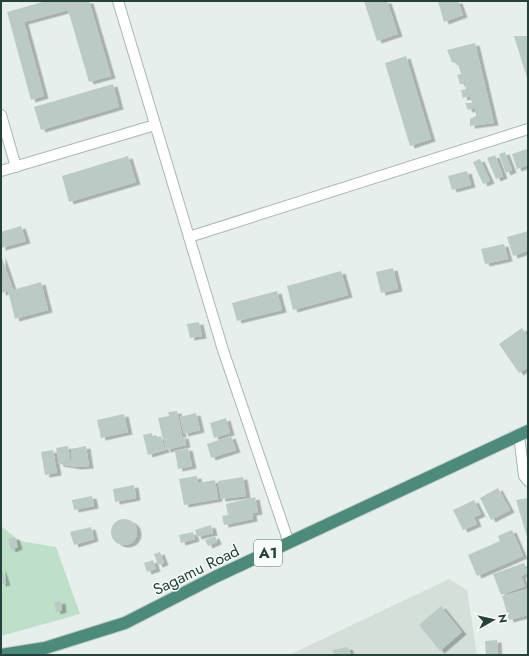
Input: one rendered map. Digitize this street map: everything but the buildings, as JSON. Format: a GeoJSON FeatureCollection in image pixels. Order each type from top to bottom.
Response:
{"type":"FeatureCollection","features":[{"type":"Feature","properties":{"kind":"highway","name":"Sagamu Road"},"geometry":{"type":"LineString","coordinates":[[1,655],[45,648],[125,623],[216,577],[524,433]]}},
{"type":"Feature","properties":{"kind":"street"},"geometry":{"type":"LineString","coordinates":[[118,1],[223,350],[289,543]]}},
{"type":"Feature","properties":{"kind":"street"},"geometry":{"type":"LineString","coordinates":[[1,115],[16,167]]}},
{"type":"Feature","properties":{"kind":"street"},"geometry":{"type":"LineString","coordinates":[[1,171],[155,125]]}},
{"type":"Feature","properties":{"kind":"street"},"geometry":{"type":"LineString","coordinates":[[189,237],[528,129]]}},
{"type":"Feature","properties":{"kind":"street"},"geometry":{"type":"LineString","coordinates":[[524,433],[524,476],[528,480]]}},
{"type":"Feature","properties":{"kind":"shaded area"},"geometry":{"type":"Polygon","coordinates":[[[449,579],[467,590],[477,655],[289,655],[449,579]]]}},
{"type":"Feature","properties":{"kind":"green space"},"geometry":{"type":"Polygon","coordinates":[[[1,526],[20,541],[56,547],[80,614],[1,636],[1,526]]]}}]}
